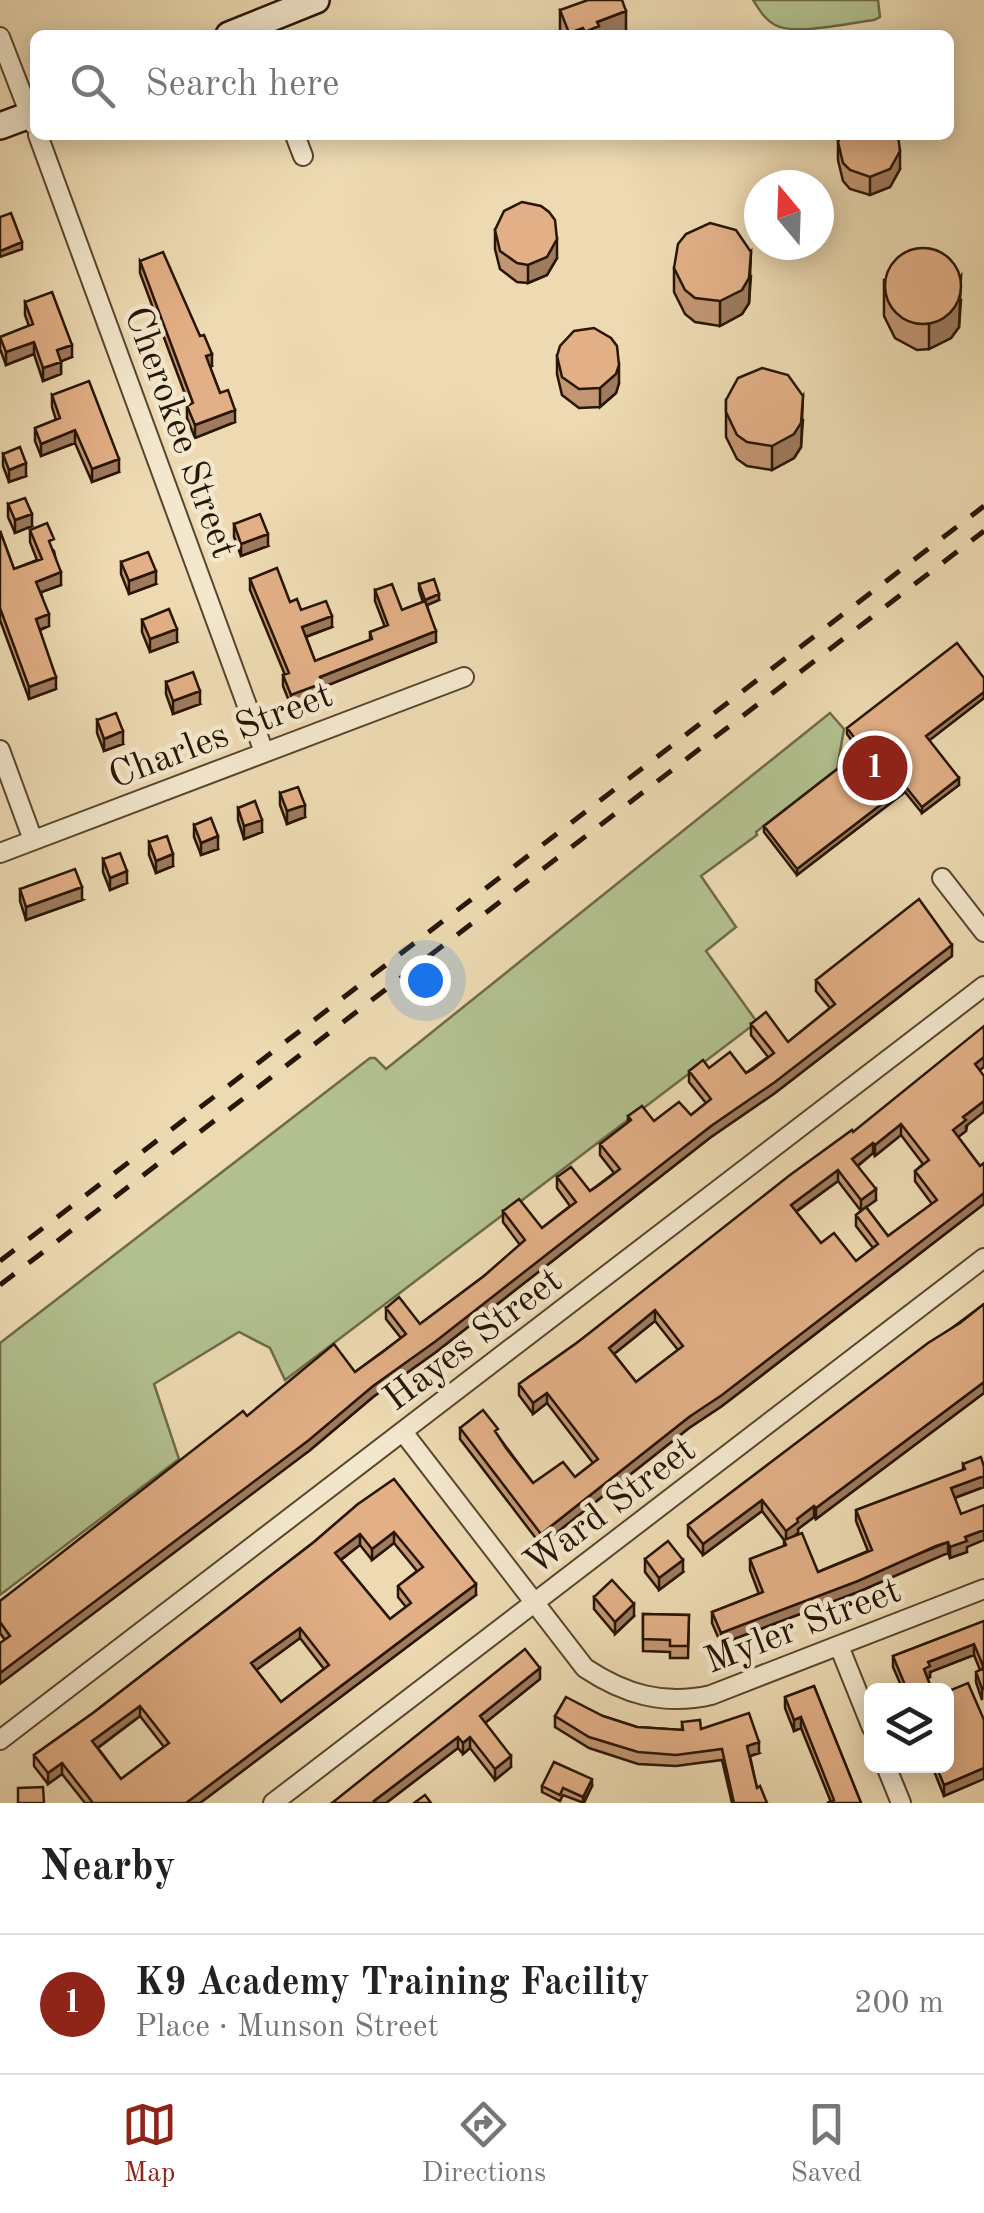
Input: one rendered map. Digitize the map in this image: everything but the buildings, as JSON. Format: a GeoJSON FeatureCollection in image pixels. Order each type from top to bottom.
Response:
{"type":"FeatureCollection","features":[{"type":"Feature","properties":{"kind":"main road"},"geometry":{"type":"LineString","coordinates":[[249,30],[316,0]]}},
{"type":"Feature","properties":{"kind":"main road"},"geometry":{"type":"LineString","coordinates":[[0,126],[30,123]]}},
{"type":"Feature","properties":{"kind":"street","name":"Cherokee Street"},"geometry":{"type":"LineString","coordinates":[[0,37],[30,110]]}},
{"type":"Feature","properties":{"kind":"street","name":"Cherokee Street"},"geometry":{"type":"LineString","coordinates":[[42,140],[264,752]]}},
{"type":"Feature","properties":{"kind":"street"},"geometry":{"type":"LineString","coordinates":[[297,140],[303,156]]}},
{"type":"Feature","properties":{"kind":"street","name":"Charles Street"},"geometry":{"type":"LineString","coordinates":[[0,853],[464,676]]}},
{"type":"Feature","properties":{"kind":"street"},"geometry":{"type":"LineString","coordinates":[[0,750],[33,840]]}},
{"type":"Feature","properties":{"kind":"street"},"geometry":{"type":"LineString","coordinates":[[942,878],[984,932]]}},
{"type":"Feature","properties":{"kind":"street","name":"Hayes Street"},"geometry":{"type":"LineString","coordinates":[[0,1740],[984,986]]}},
{"type":"Feature","properties":{"kind":"street","name":"Ward Street"},"geometry":{"type":"LineString","coordinates":[[273,1803],[984,1258]]}},
{"type":"Feature","properties":{"kind":"street","name":"Myler Street"},"geometry":{"type":"LineString","coordinates":[[403,1432],[585,1668],[626,1691],[656,1699],[711,1696],[984,1589]]}},
{"type":"Feature","properties":{"kind":"street"},"geometry":{"type":"LineString","coordinates":[[839,1646],[864,1708]]}},
{"type":"Feature","properties":{"kind":"street"},"geometry":{"type":"LineString","coordinates":[[889,1773],[901,1803]]}},
{"type":"Feature","properties":{"kind":"green space"},"geometry":{"type":"Polygon","coordinates":[[[753,0],[878,0],[880,17],[823,28],[784,28],[768,20],[753,0]]]}},
{"type":"Feature","properties":{"kind":"green space"},"geometry":{"type":"Polygon","coordinates":[[[830,713],[844,729],[837,769],[701,876],[736,927],[706,951],[757,1022],[285,1380],[270,1348],[239,1332],[154,1384],[179,1459],[0,1595],[0,1343],[370,1058],[386,1069],[830,713]]]}},
{"type":"Feature","properties":{"kind":"railway"},"geometry":{"type":"LineString","coordinates":[[0,1261],[984,506]]}},
{"type":"Feature","properties":{"kind":"railway"},"geometry":{"type":"LineString","coordinates":[[0,1285],[984,531]]}},
{"type":"Feature","properties":{"kind":"place","name":"K9 Academy Training Facility"},"geometry":{"type":"Point","coordinates":[875,768]}}]}
